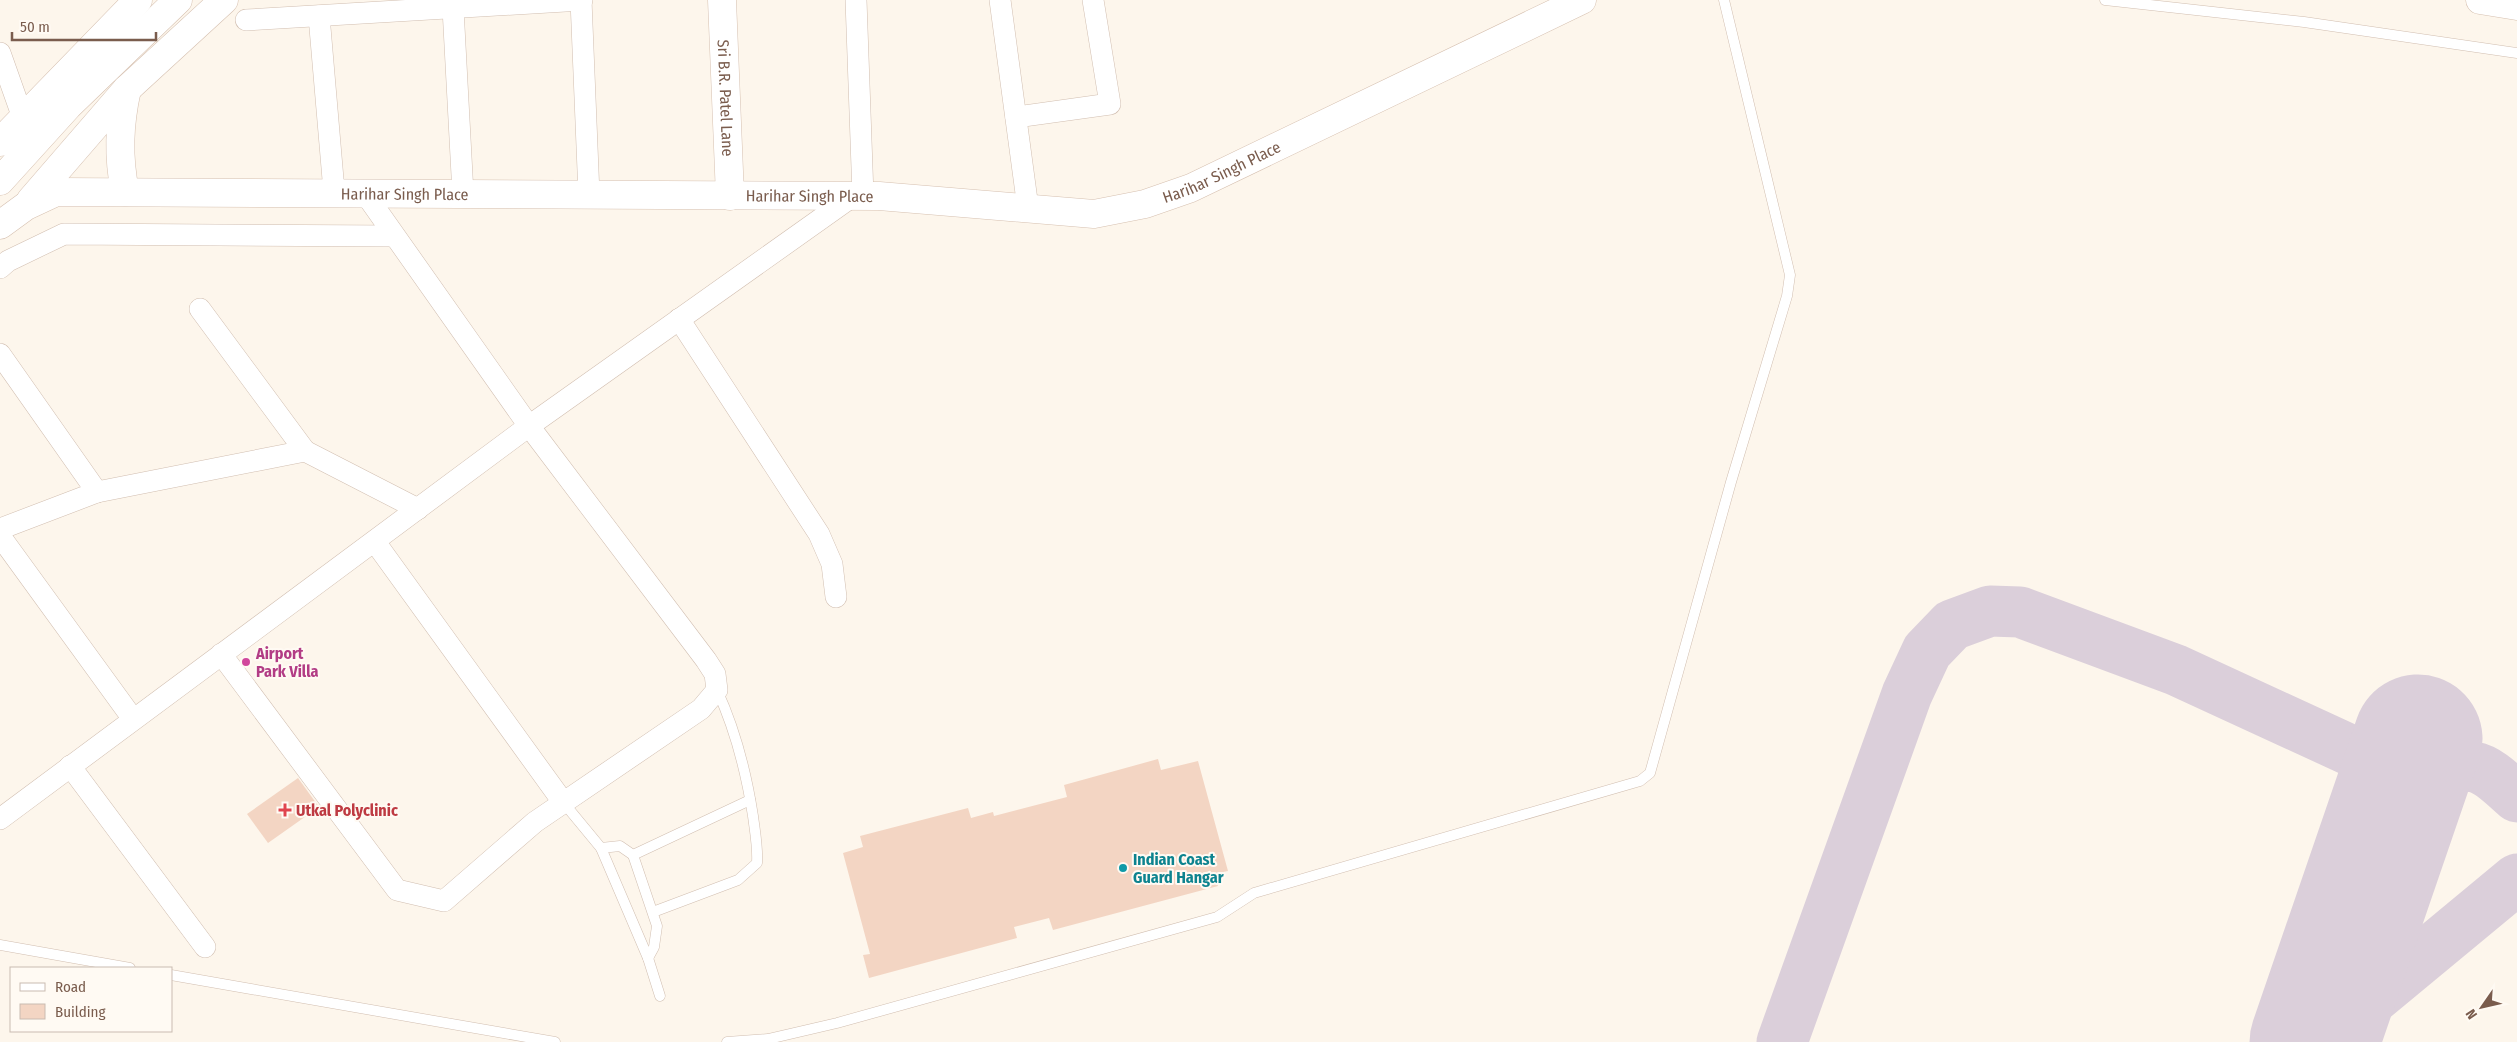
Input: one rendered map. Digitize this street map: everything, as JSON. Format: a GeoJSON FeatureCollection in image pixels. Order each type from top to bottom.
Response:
{"type":"FeatureCollection","features":[{"type":"Feature","properties":{"kind":"street"},"geometry":{"type":"LineString","coordinates":[[0,142],[138,0]]}},
{"type":"Feature","properties":{"kind":"street"},"geometry":{"type":"LineString","coordinates":[[0,181],[68,106],[178,0]]}},
{"type":"Feature","properties":{"kind":"street"},"geometry":{"type":"LineString","coordinates":[[26,206],[127,89],[224,0]]}},
{"type":"Feature","properties":{"kind":"street"},"geometry":{"type":"LineString","coordinates":[[246,20],[582,0],[590,195]]}},
{"type":"Feature","properties":{"kind":"street","name":"Sri B.R. Patel Lane"},"geometry":{"type":"LineString","coordinates":[[722,0],[730,196]]}},
{"type":"Feature","properties":{"kind":"street"},"geometry":{"type":"LineString","coordinates":[[0,819],[132,719],[375,542],[529,426],[679,319],[858,196],[856,0]]}},
{"type":"Feature","properties":{"kind":"street"},"geometry":{"type":"LineString","coordinates":[[1000,0],[1028,208]]}},
{"type":"Feature","properties":{"kind":"street"},"geometry":{"type":"LineString","coordinates":[[1016,117],[1110,104],[1093,0]]}},
{"type":"Feature","properties":{"kind":"street","name":"Harihar Singh Place"},"geometry":{"type":"LineString","coordinates":[[0,225],[26,206],[56,192],[334,191],[463,194],[858,196],[1094,214],[1145,204],[1191,188],[1582,0]]}},
{"type":"Feature","properties":{"kind":"street"},"geometry":{"type":"LineString","coordinates":[[2480,0],[2517,6]]}},
{"type":"Feature","properties":{"kind":"street"},"geometry":{"type":"LineString","coordinates":[[453,8],[463,194]]}},
{"type":"Feature","properties":{"kind":"street"},"geometry":{"type":"LineString","coordinates":[[319,16],[334,191]]}},
{"type":"Feature","properties":{"kind":"street"},"geometry":{"type":"LineString","coordinates":[[0,53],[22,118]]}},
{"type":"Feature","properties":{"kind":"street"},"geometry":{"type":"LineString","coordinates":[[125,192],[120,162],[120,121],[127,89]]}},
{"type":"Feature","properties":{"kind":"street"},"geometry":{"type":"LineString","coordinates":[[221,654],[396,890],[444,901],[535,822],[702,709],[717,690],[715,674],[706,660],[529,426],[364,192]]}},
{"type":"Feature","properties":{"kind":"street"},"geometry":{"type":"LineString","coordinates":[[0,268],[8,261],[64,234],[394,236]]}},
{"type":"Feature","properties":{"kind":"street"},"geometry":{"type":"LineString","coordinates":[[200,309],[305,451],[418,509]]}},
{"type":"Feature","properties":{"kind":"street"},"geometry":{"type":"LineString","coordinates":[[679,319],[819,534],[832,564],[836,597]]}},
{"type":"Feature","properties":{"kind":"street"},"geometry":{"type":"LineString","coordinates":[[0,354],[97,492]]}},
{"type":"Feature","properties":{"kind":"street"},"geometry":{"type":"LineString","coordinates":[[0,529],[97,492],[305,451]]}},
{"type":"Feature","properties":{"kind":"street"},"geometry":{"type":"LineString","coordinates":[[0,536],[132,719]]}},
{"type":"Feature","properties":{"kind":"street"},"geometry":{"type":"LineString","coordinates":[[375,542],[563,802]]}},
{"type":"Feature","properties":{"kind":"street"},"geometry":{"type":"LineString","coordinates":[[70,766],[205,946]]}},
{"type":"Feature","properties":{"kind":"lane"},"geometry":{"type":"LineString","coordinates":[[727,1042],[768,1039],[837,1022],[1217,917],[1254,893],[1640,781],[1650,773],[1731,482],[1787,296],[1790,275],[1724,0]]}},
{"type":"Feature","properties":{"kind":"lane"},"geometry":{"type":"LineString","coordinates":[[2105,0],[2304,22],[2517,53]]}},
{"type":"Feature","properties":{"kind":"lane"},"geometry":{"type":"LineString","coordinates":[[653,912],[738,880],[757,862],[758,850],[750,800],[733,724],[717,690]]}},
{"type":"Feature","properties":{"kind":"lane"},"geometry":{"type":"LineString","coordinates":[[633,855],[750,800]]}},
{"type":"Feature","properties":{"kind":"lane"},"geometry":{"type":"LineString","coordinates":[[563,802],[601,848],[648,958],[660,996]]}},
{"type":"Feature","properties":{"kind":"lane"},"geometry":{"type":"LineString","coordinates":[[601,848],[620,846],[633,855],[657,926],[656,939],[648,958]]}},
{"type":"Feature","properties":{"kind":"lane"},"geometry":{"type":"LineString","coordinates":[[0,945],[124,967]]}},
{"type":"Feature","properties":{"kind":"lane"},"geometry":{"type":"LineString","coordinates":[[172,976],[555,1042]]}},
{"type":"Feature","properties":{"kind":"building","name":"Indian Coast Guard Hangar"},"geometry":{"type":"Polygon","coordinates":[[[1158,759],[1161,770],[1198,761],[1228,871],[1214,874],[1218,886],[1053,930],[1049,918],[1014,927],[1017,938],[869,978],[863,955],[870,954],[843,853],[863,847],[860,836],[968,808],[971,818],[993,812],[994,816],[1067,797],[1064,785],[1158,759]]]}},
{"type":"Feature","properties":{"kind":"building"},"geometry":{"type":"Polygon","coordinates":[[[298,778],[319,807],[268,843],[247,814],[298,778]]]}},
{"type":"Feature","properties":{"kind":"taxiway"},"geometry":{"type":"LineString","coordinates":[[1782,1042],[1907,694],[1927,651],[1952,625],[1990,611],[2020,612],[2176,670],[2404,775]]}},
{"type":"Feature","properties":{"kind":"taxiway"},"geometry":{"type":"LineString","coordinates":[[2353,928],[2346,864],[2347,838],[2357,810],[2369,797],[2383,786],[2419,770],[2457,765],[2474,767],[2486,772],[2517,797]]}},
{"type":"Feature","properties":{"kind":"taxiway"},"geometry":{"type":"LineString","coordinates":[[2329,1042],[2353,1015],[2517,879]]}},
{"type":"Feature","properties":{"kind":"runway"},"geometry":{"type":"LineString","coordinates":[[2314,1042],[2418,739]]}},
{"type":"Feature","properties":{"kind":"place","name":"Airport Park Villa"},"geometry":{"type":"Point","coordinates":[246,662]}},
{"type":"Feature","properties":{"kind":"place","name":"Utkal Polyclinic"},"geometry":{"type":"Point","coordinates":[285,810]}},
{"type":"Feature","properties":{"kind":"place","name":"Indian Coast Guard Hangar"},"geometry":{"type":"Point","coordinates":[1123,868]}}]}
